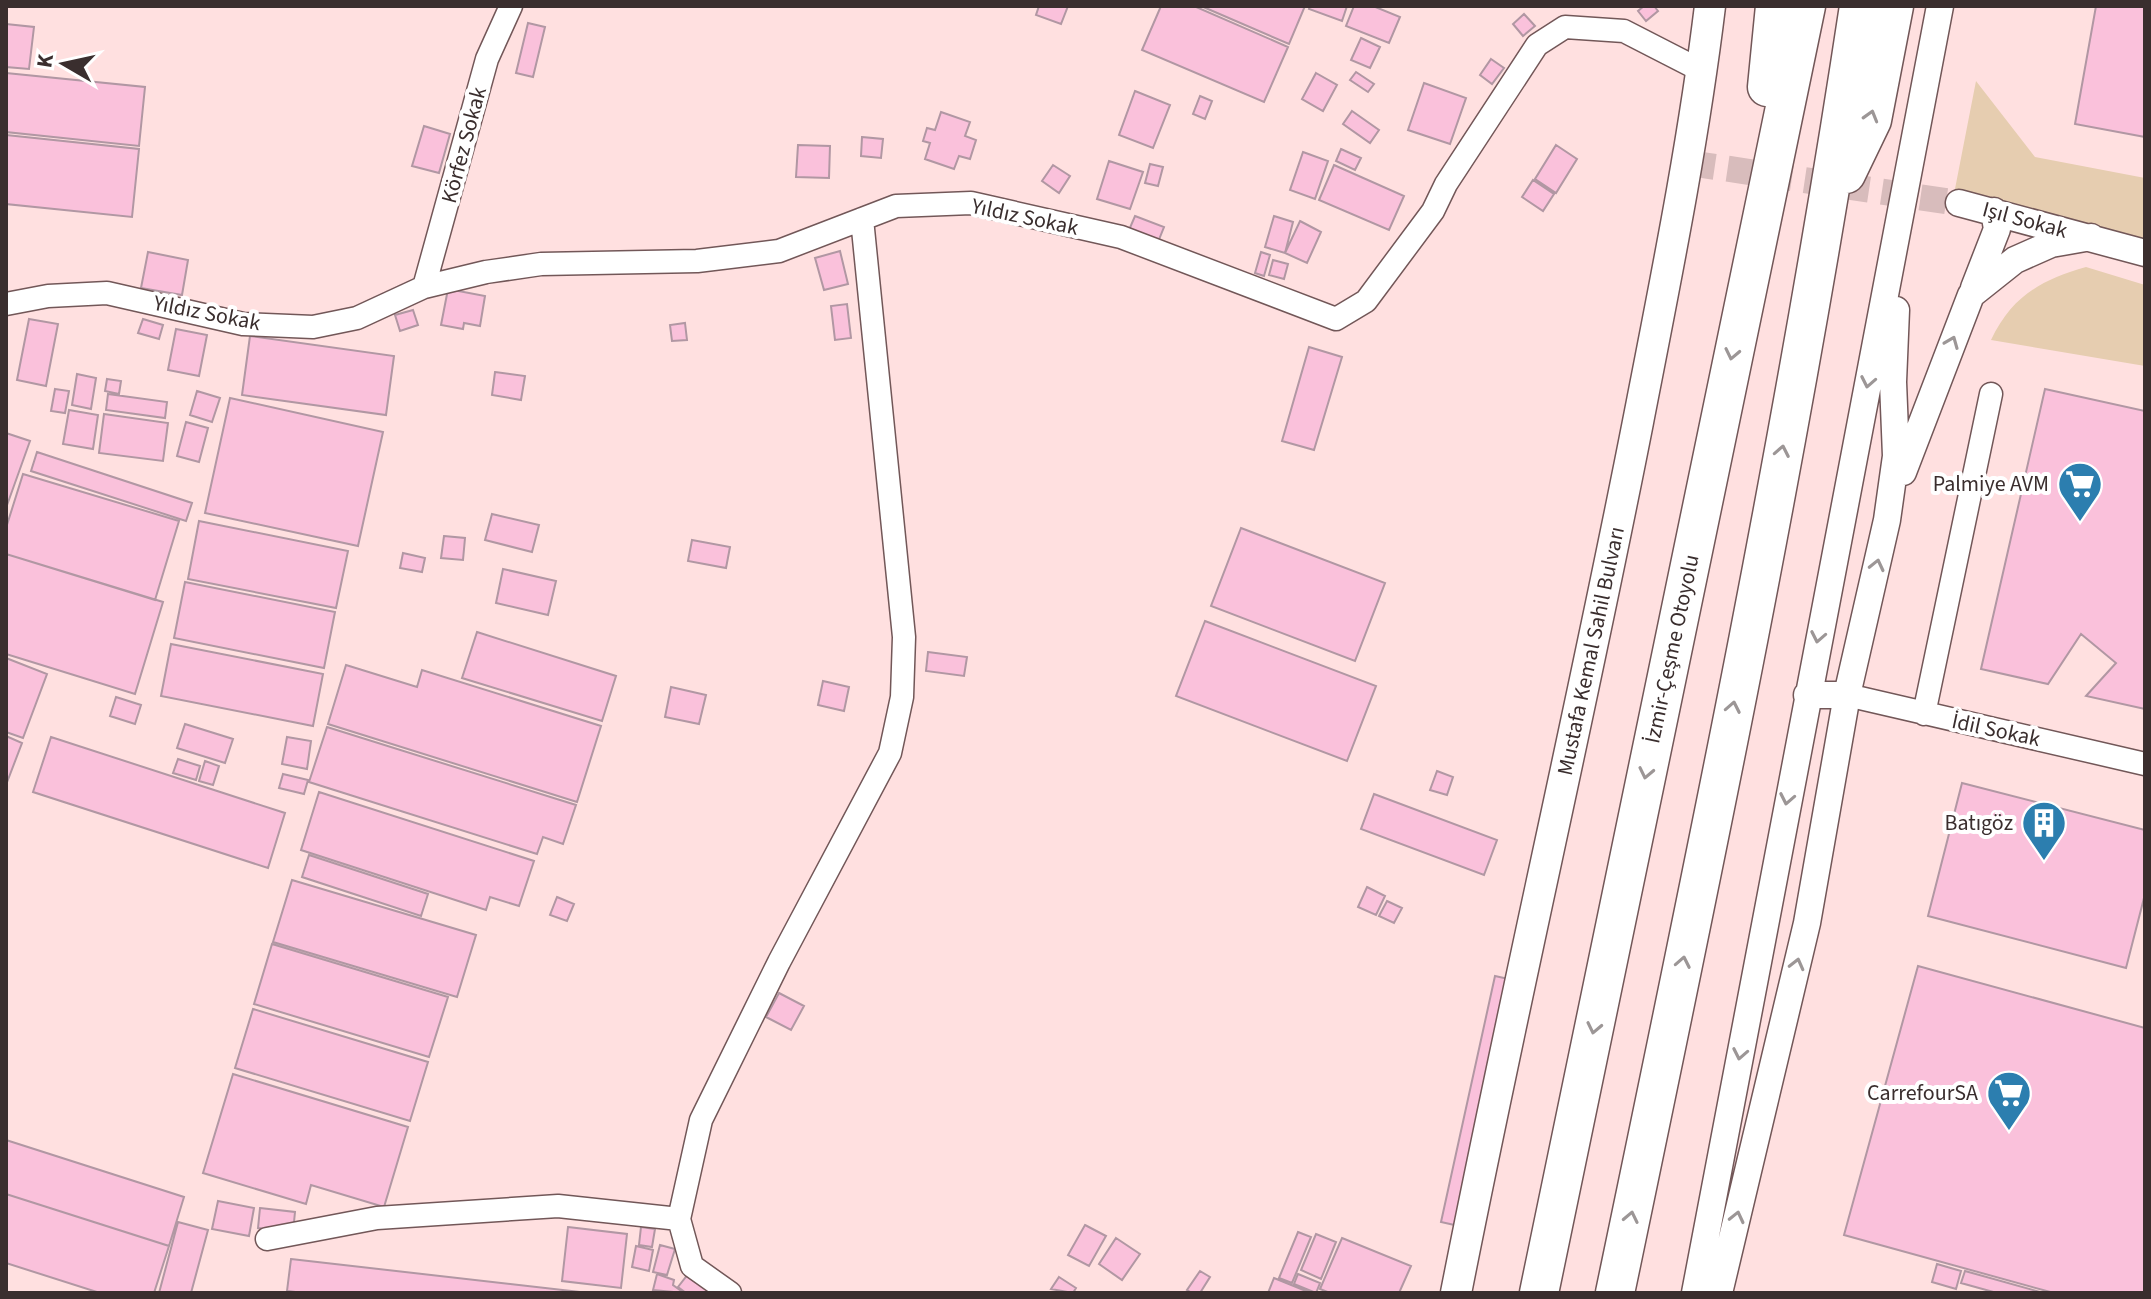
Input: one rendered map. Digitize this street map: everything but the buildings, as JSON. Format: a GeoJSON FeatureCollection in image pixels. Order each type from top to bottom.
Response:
{"type":"FeatureCollection","features":[{"type":"Feature","properties":{"kind":"highway"},"geometry":{"type":"LineString","coordinates":[[1748,278],[1775,6]]}},
{"type":"Feature","properties":{"kind":"highway","name":"İzmir-Çeşme Otoyolu"},"geometry":{"type":"LineString","coordinates":[[1539,1293],[1806,6]]}},
{"type":"Feature","properties":{"kind":"highway"},"geometry":{"type":"LineString","coordinates":[[1615,1293],[1666,1050],[1828,213],[1859,6]]}},
{"type":"Feature","properties":{"kind":"highway"},"geometry":{"type":"LineString","coordinates":[[1828,213],[1872,120],[1894,6]]}},
{"type":"Feature","properties":{"kind":"main road","name":"Mustafa Kemal Sahil Bulvarı"},"geometry":{"type":"LineString","coordinates":[[1456,1293],[1501,1065],[1601,609],[1689,163],[1710,6]]}},
{"type":"Feature","properties":{"kind":"street","name":"Körfez Sokak"},"geometry":{"type":"LineString","coordinates":[[424,287],[487,59],[511,6]]}},
{"type":"Feature","properties":{"kind":"street"},"geometry":{"type":"LineString","coordinates":[[1695,1293],[1940,6]]}},
{"type":"Feature","properties":{"kind":"street","name":"Yıldız Sokak"},"geometry":{"type":"LineString","coordinates":[[6,304],[48,296],[107,293],[243,324],[313,327],[357,318],[424,287],[541,264],[697,261],[779,251],[896,206],[971,203],[1121,237],[1336,319],[1366,301],[1433,211],[1446,184],[1537,45],[1565,27],[1624,31],[1702,71]]}},
{"type":"Feature","properties":{"kind":"street","name":"Işıl Sokak"},"geometry":{"type":"LineString","coordinates":[[1959,203],[2145,253]]}},
{"type":"Feature","properties":{"kind":"street"},"geometry":{"type":"LineString","coordinates":[[1887,520],[1928,400],[1997,229],[1994,211]]}},
{"type":"Feature","properties":{"kind":"street"},"geometry":{"type":"LineString","coordinates":[[730,1293],[692,1266],[679,1219],[701,1120],[890,753],[902,697],[904,637],[862,219]]}},
{"type":"Feature","properties":{"kind":"street"},"geometry":{"type":"LineString","coordinates":[[1719,1293],[1807,923],[1847,695],[1887,520],[1896,456],[1893,382],[1900,223]]}},
{"type":"Feature","properties":{"kind":"street"},"geometry":{"type":"LineString","coordinates":[[1971,295],[1993,273],[2015,260],[2051,244],[2091,237]]}},
{"type":"Feature","properties":{"kind":"street"},"geometry":{"type":"LineString","coordinates":[[1924,714],[1991,394]]}},
{"type":"Feature","properties":{"kind":"street"},"geometry":{"type":"LineString","coordinates":[[1807,695],[1847,695]]}},
{"type":"Feature","properties":{"kind":"street","name":"İdil Sokak"},"geometry":{"type":"LineString","coordinates":[[1847,695],[2145,764]]}},
{"type":"Feature","properties":{"kind":"street"},"geometry":{"type":"LineString","coordinates":[[267,1239],[377,1218],[558,1206],[679,1219]]}},
{"type":"Feature","properties":{"kind":"shaded area"},"geometry":{"type":"Polygon","coordinates":[[[1976,81],[2035,157],[2145,178],[2145,241],[1954,194],[1976,81]]]}},
{"type":"Feature","properties":{"kind":"shaded area"},"geometry":{"type":"Polygon","coordinates":[[[2086,267],[2145,285],[2145,366],[1991,340],[2018,301],[2042,284],[2086,267]]]}},
{"type":"Feature","properties":{"kind":"tunnel"},"geometry":{"type":"LineString","coordinates":[[1689,163],[1959,203]]}},
{"type":"Feature","properties":{"kind":"place","name":"Palmiye AVM"},"geometry":{"type":"Point","coordinates":[2080,523]}},
{"type":"Feature","properties":{"kind":"place","name":"Batıgöz"},"geometry":{"type":"Point","coordinates":[2044,862]}},
{"type":"Feature","properties":{"kind":"place","name":"CarrefourSA"},"geometry":{"type":"Point","coordinates":[2009,1132]}}]}
